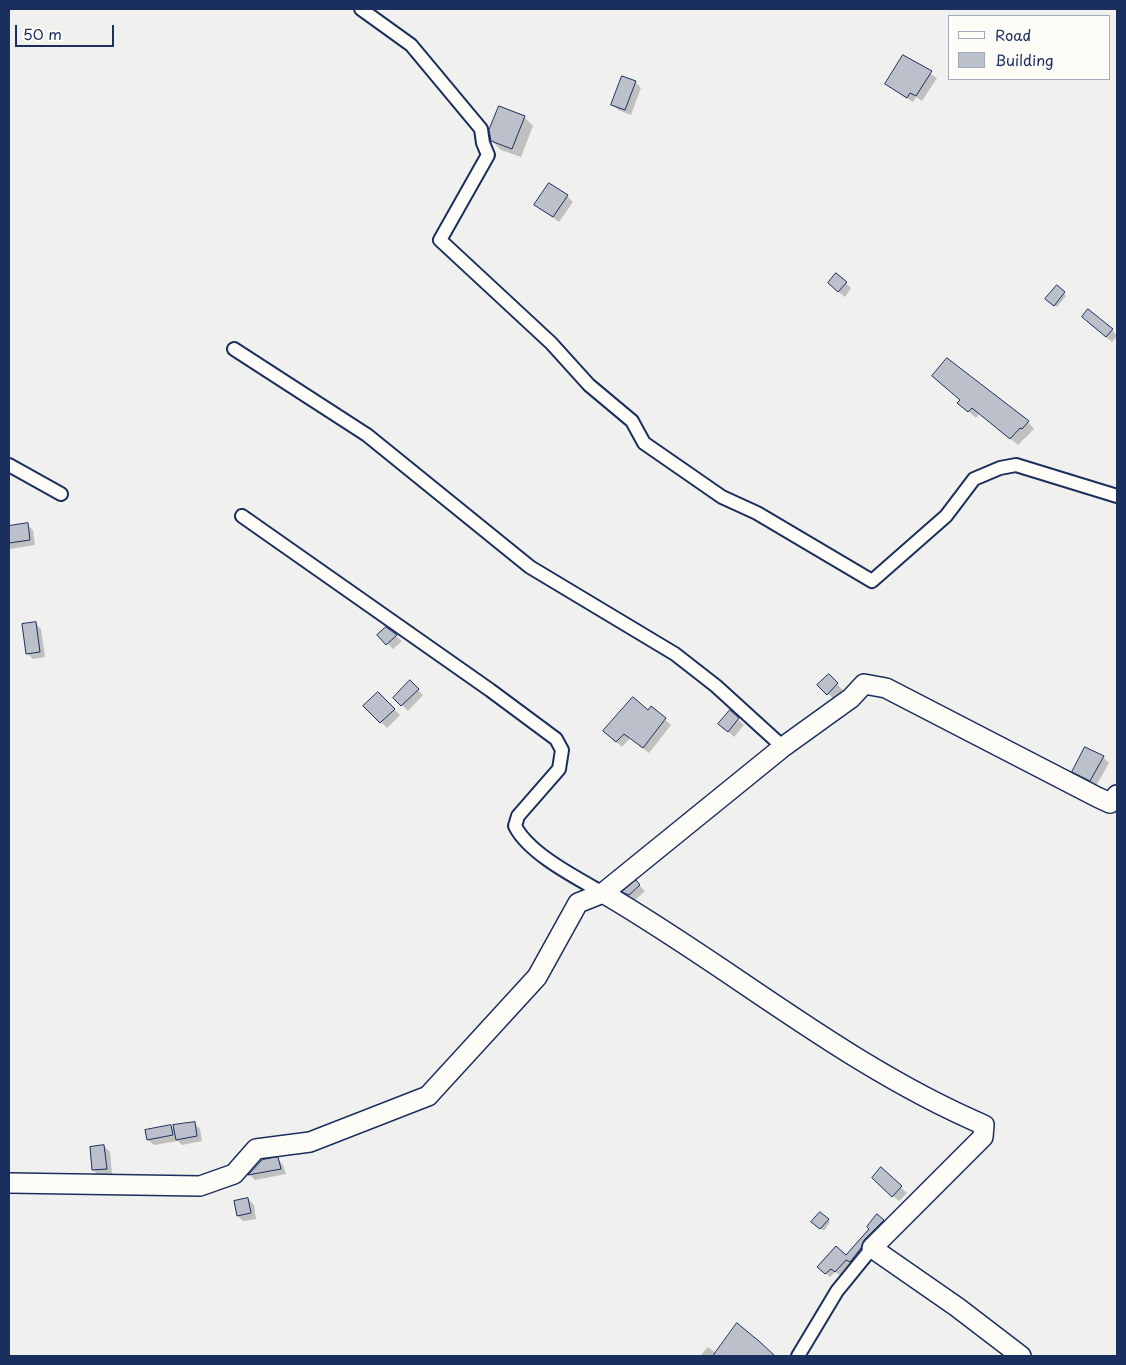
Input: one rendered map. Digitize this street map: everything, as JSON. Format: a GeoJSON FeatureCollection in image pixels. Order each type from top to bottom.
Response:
{"type":"FeatureCollection","features":[{"type":"Feature","properties":{"kind":"street"},"geometry":{"type":"LineString","coordinates":[[361,9],[411,45],[480,128],[482,142],[488,155],[440,240],[551,343],[590,386],[632,421],[644,443],[722,497],[757,514],[872,581],[946,516],[974,479],[1000,468],[1016,464],[1117,496]]}},
{"type":"Feature","properties":{"kind":"street"},"geometry":{"type":"LineString","coordinates":[[234,349],[367,435],[530,568],[675,654],[716,686],[782,747]]}},
{"type":"Feature","properties":{"kind":"street"},"geometry":{"type":"LineString","coordinates":[[9,465],[61,494]]}},
{"type":"Feature","properties":{"kind":"street"},"geometry":{"type":"LineString","coordinates":[[242,516],[482,684],[556,739],[562,750],[559,769],[518,816],[515,826],[519,833],[557,867],[603,893],[864,1064],[952,1111],[984,1125],[984,1137],[872,1248],[838,1291],[798,1356]]}},
{"type":"Feature","properties":{"kind":"street"},"geometry":{"type":"LineString","coordinates":[[9,1183],[200,1186],[234,1174],[256,1149],[310,1142],[428,1096],[537,977],[578,904],[603,893],[782,747],[851,698],[864,684],[886,688],[1110,803],[1117,795]]}},
{"type":"Feature","properties":{"kind":"street"},"geometry":{"type":"LineString","coordinates":[[872,1248],[957,1306],[1021,1356]]}},
{"type":"Feature","properties":{"kind":"building"},"geometry":{"type":"Polygon","coordinates":[[[903,55],[932,71],[916,96],[910,93],[907,98],[885,84],[903,55]]]}},
{"type":"Feature","properties":{"kind":"building"},"geometry":{"type":"Polygon","coordinates":[[[622,76],[636,81],[625,110],[611,105],[622,76]]]}},
{"type":"Feature","properties":{"kind":"building"},"geometry":{"type":"Polygon","coordinates":[[[499,106],[525,116],[512,149],[491,141],[489,130],[499,106]]]}},
{"type":"Feature","properties":{"kind":"building"},"geometry":{"type":"Polygon","coordinates":[[[549,183],[568,195],[553,217],[534,205],[549,183]]]}},
{"type":"Feature","properties":{"kind":"building"},"geometry":{"type":"Polygon","coordinates":[[[836,273],[847,282],[838,292],[828,283],[836,273]]]}},
{"type":"Feature","properties":{"kind":"building"},"geometry":{"type":"Polygon","coordinates":[[[1057,285],[1065,292],[1054,306],[1045,299],[1057,285]]]}},
{"type":"Feature","properties":{"kind":"building"},"geometry":{"type":"Polygon","coordinates":[[[1088,309],[1113,329],[1106,337],[1082,317],[1088,309]]]}},
{"type":"Feature","properties":{"kind":"building"},"geometry":{"type":"Polygon","coordinates":[[[947,358],[1029,421],[1010,439],[972,408],[968,412],[957,403],[960,400],[932,376],[947,358]]]}},
{"type":"Feature","properties":{"kind":"building"},"geometry":{"type":"Polygon","coordinates":[[[28,523],[30,540],[9,543],[9,526],[28,523]]]}},
{"type":"Feature","properties":{"kind":"building"},"geometry":{"type":"Polygon","coordinates":[[[36,622],[40,652],[26,654],[22,624],[36,622]]]}},
{"type":"Feature","properties":{"kind":"building"},"geometry":{"type":"Polygon","coordinates":[[[386,627],[397,635],[386,645],[377,635],[386,627]]]}},
{"type":"Feature","properties":{"kind":"building"},"geometry":{"type":"Polygon","coordinates":[[[829,674],[838,683],[827,695],[817,685],[829,674]]]}},
{"type":"Feature","properties":{"kind":"building"},"geometry":{"type":"Polygon","coordinates":[[[410,680],[419,689],[401,706],[393,698],[410,680]]]}},
{"type":"Feature","properties":{"kind":"building"},"geometry":{"type":"Polygon","coordinates":[[[378,692],[395,709],[380,723],[363,706],[378,692]]]}},
{"type":"Feature","properties":{"kind":"building"},"geometry":{"type":"Polygon","coordinates":[[[633,697],[648,710],[651,706],[666,718],[643,748],[624,734],[616,742],[603,731],[633,697]]]}},
{"type":"Feature","properties":{"kind":"building"},"geometry":{"type":"Polygon","coordinates":[[[730,710],[739,718],[728,732],[718,724],[730,710]]]}},
{"type":"Feature","properties":{"kind":"building"},"geometry":{"type":"Polygon","coordinates":[[[1085,747],[1104,756],[1090,781],[1072,772],[1085,747]]]}},
{"type":"Feature","properties":{"kind":"building"},"geometry":{"type":"Polygon","coordinates":[[[636,880],[640,885],[629,895],[622,892],[636,880]]]}},
{"type":"Feature","properties":{"kind":"building"},"geometry":{"type":"Polygon","coordinates":[[[195,1122],[197,1136],[176,1140],[173,1125],[195,1122]]]}},
{"type":"Feature","properties":{"kind":"building"},"geometry":{"type":"Polygon","coordinates":[[[171,1125],[173,1135],[147,1140],[145,1130],[171,1125]]]}},
{"type":"Feature","properties":{"kind":"building"},"geometry":{"type":"Polygon","coordinates":[[[104,1145],[107,1169],[92,1170],[90,1147],[104,1145]]]}},
{"type":"Feature","properties":{"kind":"building"},"geometry":{"type":"Polygon","coordinates":[[[278,1157],[281,1169],[248,1175],[262,1160],[278,1157]]]}},
{"type":"Feature","properties":{"kind":"building"},"geometry":{"type":"Polygon","coordinates":[[[881,1167],[902,1186],[892,1197],[872,1178],[881,1167]]]}},
{"type":"Feature","properties":{"kind":"building"},"geometry":{"type":"Polygon","coordinates":[[[248,1198],[251,1213],[237,1216],[234,1201],[248,1198]]]}},
{"type":"Feature","properties":{"kind":"building"},"geometry":{"type":"Polygon","coordinates":[[[820,1212],[829,1219],[820,1229],[811,1222],[820,1212]]]}},
{"type":"Feature","properties":{"kind":"building"},"geometry":{"type":"Polygon","coordinates":[[[877,1214],[884,1220],[864,1240],[861,1248],[850,1262],[846,1260],[835,1272],[831,1269],[825,1274],[817,1267],[836,1246],[846,1255],[869,1229],[867,1227],[877,1214]]]}},
{"type":"Feature","properties":{"kind":"building"},"geometry":{"type":"Polygon","coordinates":[[[737,1323],[760,1342],[775,1356],[713,1356],[737,1323]]]}}]}
